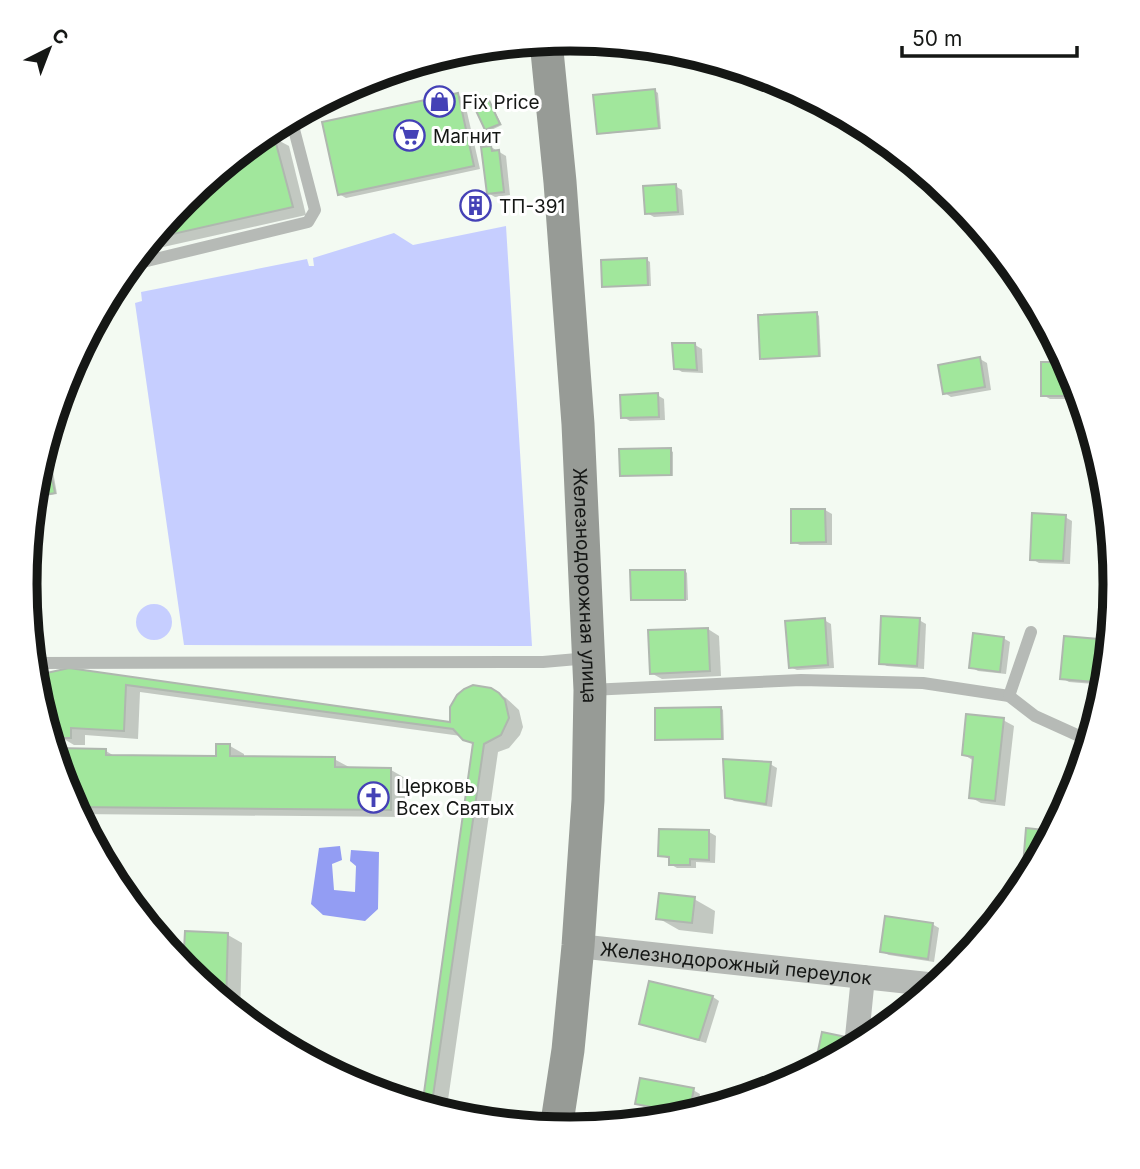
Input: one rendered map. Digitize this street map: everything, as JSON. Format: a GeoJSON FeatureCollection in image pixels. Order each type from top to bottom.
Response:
{"type":"FeatureCollection","features":[{"type":"Feature","properties":{"kind":"street","name":"Железнодорожная улица"},"geometry":{"type":"LineString","coordinates":[[547,52],[578,424],[589,674],[588,800],[578,946],[568,1050],[558,1118]]}},
{"type":"Feature","properties":{"kind":"street","name":"Железнодорожный переулок"},"geometry":{"type":"LineString","coordinates":[[578,946],[924,984]]}},
{"type":"Feature","properties":{"kind":"street"},"geometry":{"type":"LineString","coordinates":[[857,1033],[863,977]]}},
{"type":"Feature","properties":{"kind":"lane"},"geometry":{"type":"LineString","coordinates":[[147,261],[308,222],[315,210],[294,129]]}},
{"type":"Feature","properties":{"kind":"lane"},"geometry":{"type":"LineString","coordinates":[[1009,695],[1031,632]]}},
{"type":"Feature","properties":{"kind":"lane"},"geometry":{"type":"LineString","coordinates":[[43,663],[543,662],[589,674],[923,683],[1009,695],[1035,716],[1081,735]]}},
{"type":"Feature","properties":{"kind":"shaded area"},"geometry":{"type":"Polygon","coordinates":[[[506,226],[532,646],[184,645],[135,303],[142,301],[141,292],[307,259],[309,266],[314,266],[313,258],[394,233],[413,245],[506,226]]]}},
{"type":"Feature","properties":{"kind":"shaded area"},"geometry":{"type":"Polygon","coordinates":[[[154,604],[167,609],[172,622],[167,635],[154,640],[141,635],[136,622],[141,609],[154,604]]]}},
{"type":"Feature","properties":{"kind":"water"},"geometry":{"type":"Polygon","coordinates":[[[340,846],[342,860],[332,864],[334,890],[355,892],[356,866],[350,861],[351,850],[379,852],[378,909],[365,921],[323,915],[311,904],[319,848],[340,846]]]}},
{"type":"Feature","properties":{"kind":"building"},"geometry":{"type":"Polygon","coordinates":[[[655,89],[659,128],[597,134],[593,95],[655,89]]]}},
{"type":"Feature","properties":{"kind":"building"},"geometry":{"type":"Polygon","coordinates":[[[458,93],[474,166],[338,195],[322,122],[458,93]]]}},
{"type":"Feature","properties":{"kind":"building"},"geometry":{"type":"Polygon","coordinates":[[[487,96],[500,124],[485,130],[472,102],[487,96]]]}},
{"type":"Feature","properties":{"kind":"building"},"geometry":{"type":"Polygon","coordinates":[[[275,140],[293,207],[167,235],[218,184],[275,140]]]}},
{"type":"Feature","properties":{"kind":"building"},"geometry":{"type":"Polygon","coordinates":[[[491,146],[492,151],[499,150],[504,192],[487,194],[481,147],[491,146]]]}},
{"type":"Feature","properties":{"kind":"building"},"geometry":{"type":"Polygon","coordinates":[[[676,184],[678,212],[645,214],[643,186],[676,184]]]}},
{"type":"Feature","properties":{"kind":"building","name":"ТП-391"},"geometry":{"type":"Polygon","coordinates":[[[472,201],[481,201],[480,211],[471,210],[472,201]]]}},
{"type":"Feature","properties":{"kind":"building"},"geometry":{"type":"Polygon","coordinates":[[[647,258],[648,285],[602,287],[601,260],[647,258]]]}},
{"type":"Feature","properties":{"kind":"building"},"geometry":{"type":"Polygon","coordinates":[[[817,312],[819,356],[760,359],[758,315],[817,312]]]}},
{"type":"Feature","properties":{"kind":"building"},"geometry":{"type":"Polygon","coordinates":[[[672,343],[695,343],[697,370],[674,369],[672,343]]]}},
{"type":"Feature","properties":{"kind":"building"},"geometry":{"type":"Polygon","coordinates":[[[980,357],[985,387],[943,394],[938,365],[980,357]]]}},
{"type":"Feature","properties":{"kind":"building"},"geometry":{"type":"Polygon","coordinates":[[[1041,362],[1054,362],[1069,396],[1041,396],[1041,362]]]}},
{"type":"Feature","properties":{"kind":"building"},"geometry":{"type":"Polygon","coordinates":[[[658,393],[659,417],[621,418],[620,395],[658,393]]]}},
{"type":"Feature","properties":{"kind":"building"},"geometry":{"type":"Polygon","coordinates":[[[671,448],[671,475],[620,476],[619,449],[671,448]]]}},
{"type":"Feature","properties":{"kind":"building"},"geometry":{"type":"Polygon","coordinates":[[[50,468],[55,493],[44,495],[50,468]]]}},
{"type":"Feature","properties":{"kind":"building"},"geometry":{"type":"Polygon","coordinates":[[[791,509],[825,509],[826,542],[791,543],[791,509]]]}},
{"type":"Feature","properties":{"kind":"building"},"geometry":{"type":"Polygon","coordinates":[[[1032,513],[1066,515],[1063,561],[1030,560],[1032,513]]]}},
{"type":"Feature","properties":{"kind":"building"},"geometry":{"type":"Polygon","coordinates":[[[630,570],[685,570],[685,600],[631,600],[630,570]]]}},
{"type":"Feature","properties":{"kind":"building"},"geometry":{"type":"Polygon","coordinates":[[[881,616],[920,618],[917,666],[879,664],[881,616]]]}},
{"type":"Feature","properties":{"kind":"building"},"geometry":{"type":"Polygon","coordinates":[[[825,618],[828,665],[789,668],[785,621],[825,618]]]}},
{"type":"Feature","properties":{"kind":"building"},"geometry":{"type":"Polygon","coordinates":[[[708,628],[710,671],[650,674],[648,630],[708,628]]]}},
{"type":"Feature","properties":{"kind":"building"},"geometry":{"type":"Polygon","coordinates":[[[973,633],[1004,637],[1000,672],[969,668],[973,633]]]}},
{"type":"Feature","properties":{"kind":"building"},"geometry":{"type":"Polygon","coordinates":[[[1064,636],[1100,639],[1094,682],[1060,679],[1064,636]]]}},
{"type":"Feature","properties":{"kind":"building"},"geometry":{"type":"Polygon","coordinates":[[[69,668],[450,722],[450,707],[464,689],[473,685],[491,688],[499,693],[505,700],[509,718],[501,735],[484,744],[432,1100],[423,1097],[473,743],[463,740],[453,729],[126,685],[124,731],[71,728],[71,738],[60,738],[44,673],[69,668]]]}},
{"type":"Feature","properties":{"kind":"building"},"geometry":{"type":"Polygon","coordinates":[[[721,707],[722,739],[655,740],[655,708],[721,707]]]}},
{"type":"Feature","properties":{"kind":"building"},"geometry":{"type":"Polygon","coordinates":[[[966,714],[1004,718],[995,801],[969,798],[973,757],[962,755],[966,714]]]}},
{"type":"Feature","properties":{"kind":"building"},"geometry":{"type":"Polygon","coordinates":[[[216,744],[230,744],[230,756],[335,757],[335,767],[391,768],[391,810],[86,807],[63,748],[106,749],[106,755],[216,756],[216,744]]]}},
{"type":"Feature","properties":{"kind":"building"},"geometry":{"type":"Polygon","coordinates":[[[723,759],[771,762],[766,804],[725,798],[723,759]]]}},
{"type":"Feature","properties":{"kind":"building"},"geometry":{"type":"Polygon","coordinates":[[[1026,828],[1043,830],[1032,851],[1023,865],[1026,828]]]}},
{"type":"Feature","properties":{"kind":"building"},"geometry":{"type":"Polygon","coordinates":[[[659,829],[709,830],[709,860],[690,859],[690,865],[669,865],[669,857],[658,856],[659,829]]]}},
{"type":"Feature","properties":{"kind":"building"},"geometry":{"type":"Polygon","coordinates":[[[659,893],[695,897],[692,923],[656,919],[659,893]]]}},
{"type":"Feature","properties":{"kind":"building"},"geometry":{"type":"Polygon","coordinates":[[[885,916],[933,923],[928,959],[880,952],[885,916]]]}},
{"type":"Feature","properties":{"kind":"building"},"geometry":{"type":"Polygon","coordinates":[[[185,931],[228,933],[226,992],[193,962],[184,950],[185,931]]]}},
{"type":"Feature","properties":{"kind":"building"},"geometry":{"type":"Polygon","coordinates":[[[649,981],[713,996],[699,1040],[639,1024],[649,981]]]}},
{"type":"Feature","properties":{"kind":"building"},"geometry":{"type":"Polygon","coordinates":[[[822,1032],[850,1038],[837,1046],[817,1057],[822,1032]]]}},
{"type":"Feature","properties":{"kind":"building"},"geometry":{"type":"Polygon","coordinates":[[[640,1078],[694,1088],[691,1104],[664,1109],[635,1104],[640,1078]]]}},
{"type":"Feature","properties":{"kind":"place","name":"Fix Price"},"geometry":{"type":"Point","coordinates":[439,102]}},
{"type":"Feature","properties":{"kind":"place","name":"Магнит"},"geometry":{"type":"Point","coordinates":[410,136]}},
{"type":"Feature","properties":{"kind":"place","name":"ТП-391"},"geometry":{"type":"Point","coordinates":[476,206]}},
{"type":"Feature","properties":{"kind":"place","name":"Церковь Всех Святых"},"geometry":{"type":"Point","coordinates":[373,797]}}]}
